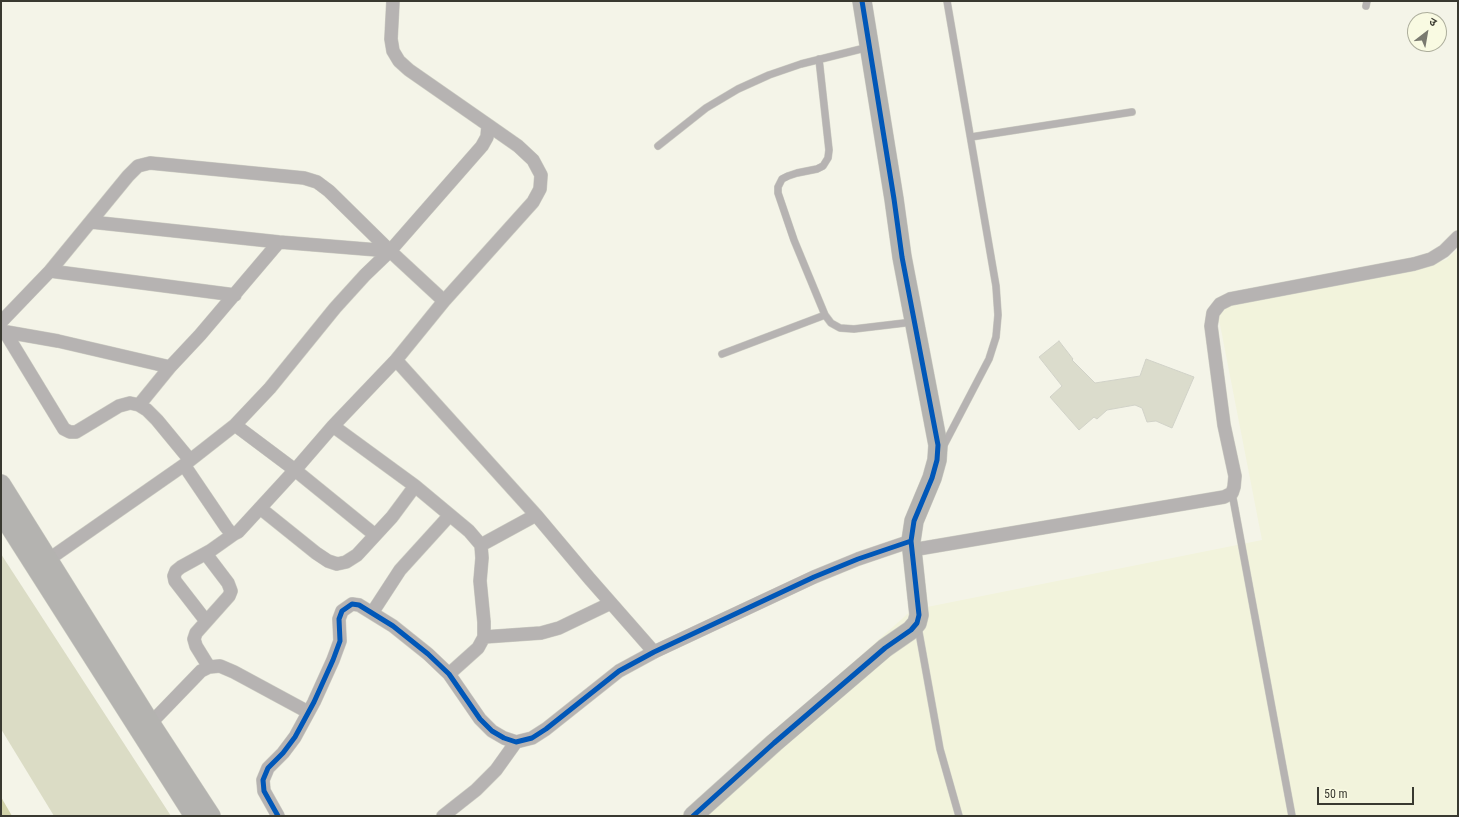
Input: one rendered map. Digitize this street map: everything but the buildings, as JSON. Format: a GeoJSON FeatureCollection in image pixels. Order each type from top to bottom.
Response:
{"type":"FeatureCollection","features":[{"type":"Feature","properties":{"kind":"street"},"geometry":{"type":"LineString","coordinates":[[206,621],[175,581],[174,576],[176,571],[238,532],[396,360],[444,302],[533,202],[540,189],[541,175],[533,160],[518,146],[409,70],[399,60],[393,51],[391,39],[393,1]]}},
{"type":"Feature","properties":{"kind":"street"},"geometry":{"type":"LineString","coordinates":[[694,816],[780,738],[885,648],[911,630],[917,623],[919,615],[912,545],[914,521],[932,478],[937,460],[938,445],[902,257],[862,1]]}},
{"type":"Feature","properties":{"kind":"street"},"geometry":{"type":"LineString","coordinates":[[42,564],[187,462],[235,425],[270,388],[340,302],[390,251],[482,146],[487,137],[488,125]]}},
{"type":"Feature","properties":{"kind":"street"},"geometry":{"type":"LineString","coordinates":[[2,328],[128,176],[138,166],[150,163],[304,178],[317,182],[329,191],[444,302]]}},
{"type":"Feature","properties":{"kind":"street"},"geometry":{"type":"LineString","coordinates":[[91,222],[279,242],[390,251]]}},
{"type":"Feature","properties":{"kind":"street"},"geometry":{"type":"LineString","coordinates":[[278,816],[264,791],[262,780],[268,768],[283,753],[295,737],[308,712],[333,660],[340,641],[339,619],[342,611],[352,604],[359,605],[393,626],[428,654],[449,674],[480,719],[488,727],[504,738],[516,742],[532,738],[546,729],[619,671],[654,652],[814,577],[858,559],[912,545],[1224,497],[1232,493],[1235,476],[1224,425],[1210,326],[1213,314],[1220,304],[1230,299],[1414,264],[1431,259],[1444,251],[1458,237]]}},
{"type":"Feature","properties":{"kind":"street"},"geometry":{"type":"LineString","coordinates":[[139,405],[170,366],[200,335],[279,242]]}},
{"type":"Feature","properties":{"kind":"street"},"geometry":{"type":"LineString","coordinates":[[50,271],[235,295]]}},
{"type":"Feature","properties":{"kind":"street"},"geometry":{"type":"LineString","coordinates":[[2,328],[170,366]]}},
{"type":"Feature","properties":{"kind":"street"},"geometry":{"type":"LineString","coordinates":[[2,328],[64,429],[70,432],[76,432],[119,406],[130,403],[139,405],[157,420],[187,462],[226,527],[234,534]]}},
{"type":"Feature","properties":{"kind":"street"},"geometry":{"type":"LineString","coordinates":[[396,360],[536,515],[654,652]]}},
{"type":"Feature","properties":{"kind":"street"},"geometry":{"type":"LineString","coordinates":[[235,425],[296,470],[375,535]]}},
{"type":"Feature","properties":{"kind":"street"},"geometry":{"type":"LineString","coordinates":[[334,426],[415,486],[469,531],[480,546],[482,558],[480,581],[484,637],[478,648],[449,674]]}},
{"type":"Feature","properties":{"kind":"street"},"geometry":{"type":"LineString","coordinates":[[1,484],[42,564],[146,728],[194,816]]}},
{"type":"Feature","properties":{"kind":"street"},"geometry":{"type":"LineString","coordinates":[[260,508],[316,553],[328,561],[336,564],[346,562],[357,555],[392,516],[415,486]]}},
{"type":"Feature","properties":{"kind":"street"},"geometry":{"type":"LineString","coordinates":[[1,513],[42,564]]}},
{"type":"Feature","properties":{"kind":"street"},"geometry":{"type":"LineString","coordinates":[[372,613],[400,570],[450,515]]}},
{"type":"Feature","properties":{"kind":"street"},"geometry":{"type":"LineString","coordinates":[[480,546],[536,515]]}},
{"type":"Feature","properties":{"kind":"street"},"geometry":{"type":"LineString","coordinates":[[209,666],[196,646],[194,639],[196,633],[231,591],[228,583],[210,558],[210,551]]}},
{"type":"Feature","properties":{"kind":"street"},"geometry":{"type":"LineString","coordinates":[[484,637],[540,633],[559,628],[610,602]]}},
{"type":"Feature","properties":{"kind":"street"},"geometry":{"type":"LineString","coordinates":[[146,728],[201,672],[209,666],[220,666],[234,672],[308,712]]}},
{"type":"Feature","properties":{"kind":"street"},"geometry":{"type":"LineString","coordinates":[[146,728],[211,816]]}},
{"type":"Feature","properties":{"kind":"street"},"geometry":{"type":"LineString","coordinates":[[443,816],[476,790],[496,770],[516,742]]}},
{"type":"Feature","properties":{"kind":"lane"},"geometry":{"type":"LineString","coordinates":[[937,460],[989,359],[996,337],[998,315],[996,286],[947,1]]}},
{"type":"Feature","properties":{"kind":"lane"},"geometry":{"type":"LineString","coordinates":[[658,146],[706,108],[738,89],[769,75],[819,59],[869,46]]}},
{"type":"Feature","properties":{"kind":"lane"},"geometry":{"type":"LineString","coordinates":[[819,59],[829,150],[828,158],[823,166],[817,169],[797,173],[782,180],[778,187],[778,193],[794,240],[825,315],[831,323],[840,328],[854,329],[914,322]]}},
{"type":"Feature","properties":{"kind":"lane"},"geometry":{"type":"LineString","coordinates":[[971,137],[1132,112]]}},
{"type":"Feature","properties":{"kind":"lane"},"geometry":{"type":"LineString","coordinates":[[722,354],[825,315]]}},
{"type":"Feature","properties":{"kind":"lane"},"geometry":{"type":"LineString","coordinates":[[1232,493],[1292,816]]}},
{"type":"Feature","properties":{"kind":"lane"},"geometry":{"type":"LineString","coordinates":[[917,623],[940,749],[959,816]]}},
{"type":"Feature","properties":{"kind":"shaded area"},"geometry":{"type":"Polygon","coordinates":[[[1458,249],[1458,816],[680,816],[912,610],[1262,540],[1215,299],[1446,260],[1458,249]]]}},
{"type":"Feature","properties":{"kind":"shaded area"},"geometry":{"type":"Polygon","coordinates":[[[1,554],[171,816],[54,816],[1,729],[1,554]]]}},
{"type":"Feature","properties":{"kind":"shaded area"},"geometry":{"type":"Polygon","coordinates":[[[1,797],[12,816],[1,816],[1,797]]]}},
{"type":"Feature","properties":{"kind":"cycle path"},"geometry":{"type":"LineString","coordinates":[[693,816],[774,743],[885,648],[911,630],[917,623],[919,615],[911,541],[914,521],[932,478],[937,460],[938,445],[902,257],[862,1]]}},
{"type":"Feature","properties":{"kind":"cycle path"},"geometry":{"type":"LineString","coordinates":[[278,816],[264,791],[263,780],[268,768],[283,753],[295,737],[314,702],[340,641],[339,619],[342,611],[352,604],[359,605],[393,626],[428,654],[449,674],[480,719],[492,731],[504,738],[516,742],[532,738],[546,729],[619,671],[654,652],[814,577],[858,559],[911,541]]}}]}
